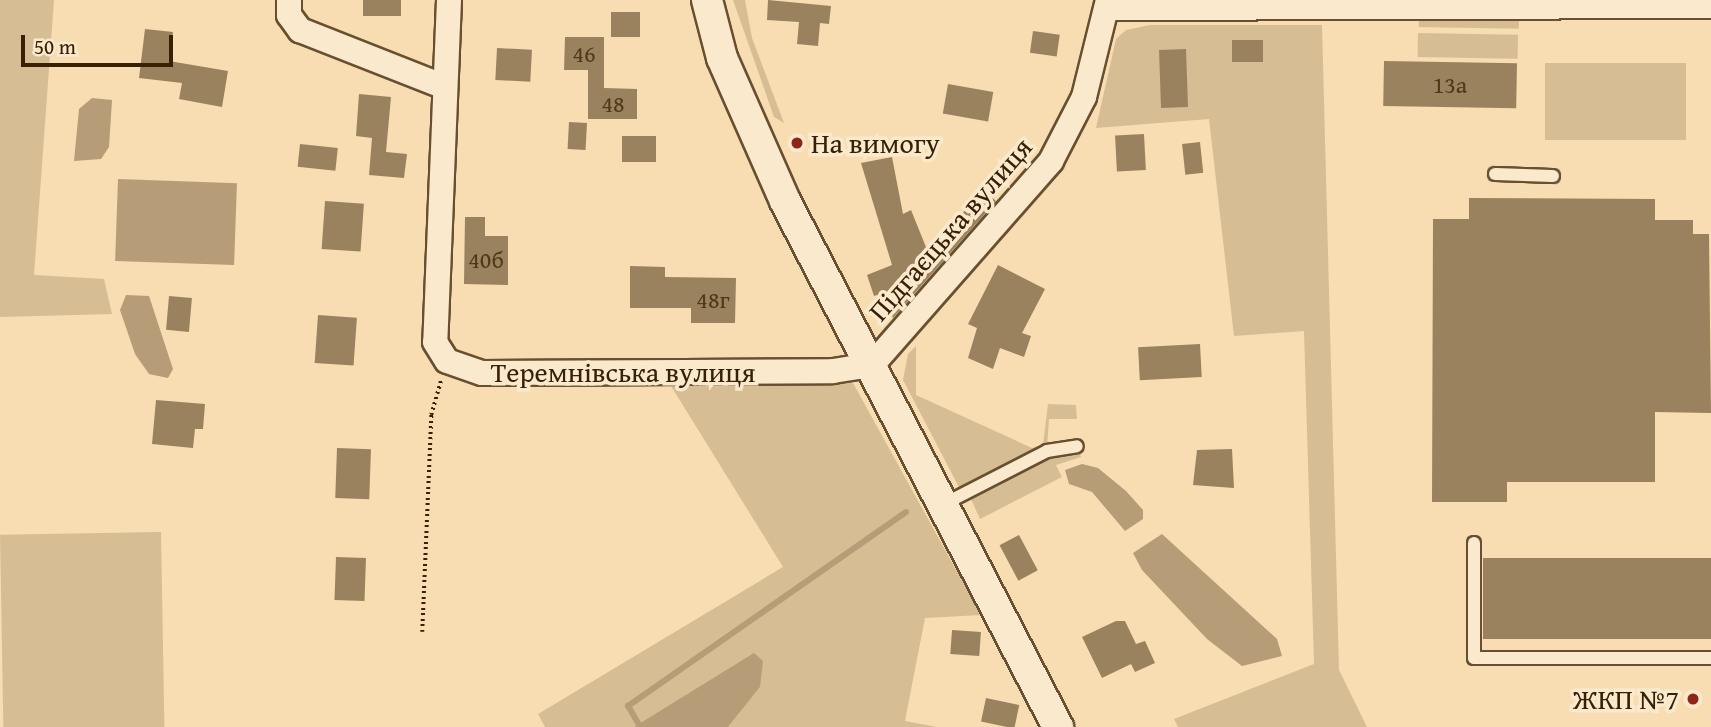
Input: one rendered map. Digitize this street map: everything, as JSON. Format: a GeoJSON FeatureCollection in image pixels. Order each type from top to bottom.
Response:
{"type":"FeatureCollection","features":[{"type":"Feature","properties":{"kind":"street"},"geometry":{"type":"LineString","coordinates":[[289,0],[289,15],[300,30],[445,87]]}},
{"type":"Feature","properties":{"kind":"street"},"geometry":{"type":"LineString","coordinates":[[447,361],[435,342],[449,0]]}},
{"type":"Feature","properties":{"kind":"street"},"geometry":{"type":"LineString","coordinates":[[707,0],[722,58],[785,201],[1058,727]]}},
{"type":"Feature","properties":{"kind":"street","name":"Підгаєцька вулиця"},"geometry":{"type":"LineString","coordinates":[[872,365],[1051,161],[1084,97],[1107,4],[1711,6]]}},
{"type":"Feature","properties":{"kind":"street","name":"Теремнівська вулиця"},"geometry":{"type":"LineString","coordinates":[[447,361],[482,373],[833,371],[872,365]]}},
{"type":"Feature","properties":{"kind":"lane"},"geometry":{"type":"LineString","coordinates":[[1495,174],[1553,176]]}},
{"type":"Feature","properties":{"kind":"lane"},"geometry":{"type":"LineString","coordinates":[[943,505],[1047,451],[1077,446]]}},
{"type":"Feature","properties":{"kind":"lane"},"geometry":{"type":"LineString","coordinates":[[1474,543],[1474,659],[1711,658]]}},
{"type":"Feature","properties":{"kind":"path"},"geometry":{"type":"LineString","coordinates":[[422,632],[431,415],[447,361]]}},
{"type":"Feature","properties":{"kind":"shaded area"},"geometry":{"type":"Polygon","coordinates":[[[0,0],[54,0],[34,275],[104,279],[112,314],[0,317],[0,0]]]}},
{"type":"Feature","properties":{"kind":"shaded area"},"geometry":{"type":"Polygon","coordinates":[[[733,0],[745,0],[752,38],[784,123],[774,117],[733,0]]]}},
{"type":"Feature","properties":{"kind":"shaded area"},"geometry":{"type":"Polygon","coordinates":[[[1419,17],[1519,19],[1519,29],[1419,27],[1419,17]]]}},
{"type":"Feature","properties":{"kind":"shaded area"},"geometry":{"type":"Polygon","coordinates":[[[1150,25],[1322,25],[1339,670],[1367,727],[1178,727],[1174,719],[1314,664],[1304,331],[1234,336],[1209,119],[1096,128],[1116,39],[1126,30],[1150,25]]]}},
{"type":"Feature","properties":{"kind":"shaded area"},"geometry":{"type":"Polygon","coordinates":[[[1418,33],[1518,35],[1518,59],[1418,57],[1418,33]]]}},
{"type":"Feature","properties":{"kind":"shaded area"},"geometry":{"type":"Polygon","coordinates":[[[1545,63],[1686,63],[1686,140],[1545,140],[1545,63]]]}},
{"type":"Feature","properties":{"kind":"shaded area"},"geometry":{"type":"Polygon","coordinates":[[[92,98],[112,100],[109,147],[101,159],[74,161],[79,109],[92,98]]]}},
{"type":"Feature","properties":{"kind":"shaded area"},"geometry":{"type":"Polygon","coordinates":[[[118,179],[237,183],[234,265],[115,261],[118,179]]]}},
{"type":"Feature","properties":{"kind":"shaded area"},"geometry":{"type":"Polygon","coordinates":[[[126,295],[149,296],[173,369],[168,378],[149,374],[135,354],[120,310],[126,295]]]}},
{"type":"Feature","properties":{"kind":"shaded area"},"geometry":{"type":"Polygon","coordinates":[[[916,346],[916,395],[1032,448],[1043,445],[1048,404],[1076,405],[1077,419],[1049,419],[1047,448],[961,491],[903,380],[908,354],[916,346]]]}},
{"type":"Feature","properties":{"kind":"shaded area"},"geometry":{"type":"Polygon","coordinates":[[[853,383],[981,615],[925,618],[905,721],[937,727],[728,727],[760,687],[634,727],[545,727],[538,714],[783,567],[671,386],[853,383]]]}},
{"type":"Feature","properties":{"kind":"shaded area"},"geometry":{"type":"Polygon","coordinates":[[[1080,452],[1081,457],[1056,465],[1062,477],[980,519],[970,497],[1044,459],[1080,452]]]}},
{"type":"Feature","properties":{"kind":"shaded area"},"geometry":{"type":"Polygon","coordinates":[[[1082,464],[1098,468],[1126,491],[1143,510],[1143,519],[1125,531],[1092,492],[1069,484],[1065,470],[1082,464]]]}},
{"type":"Feature","properties":{"kind":"shaded area"},"geometry":{"type":"Polygon","coordinates":[[[161,532],[164,727],[3,727],[0,535],[161,532]]]}},
{"type":"Feature","properties":{"kind":"shaded area"},"geometry":{"type":"Polygon","coordinates":[[[1162,534],[1277,639],[1282,656],[1242,666],[1207,639],[1142,570],[1133,553],[1162,534]]]}},
{"type":"Feature","properties":{"kind":"shaded area"},"geometry":{"type":"Polygon","coordinates":[[[754,653],[763,661],[760,687],[728,727],[634,727],[754,653]]]}},
{"type":"Feature","properties":{"kind":"building"},"geometry":{"type":"Polygon","coordinates":[[[363,0],[401,0],[401,16],[363,16],[363,0]]]}},
{"type":"Feature","properties":{"kind":"building"},"geometry":{"type":"Polygon","coordinates":[[[768,0],[831,6],[829,24],[820,23],[818,46],[797,44],[799,22],[767,20],[768,0]]]}},
{"type":"Feature","properties":{"kind":"building"},"geometry":{"type":"Polygon","coordinates":[[[611,12],[640,12],[640,37],[611,37],[611,12]]]}},
{"type":"Feature","properties":{"kind":"building"},"geometry":{"type":"Polygon","coordinates":[[[145,29],[173,32],[169,61],[228,71],[222,107],[179,99],[182,83],[139,78],[145,29]]]}},
{"type":"Feature","properties":{"kind":"building"},"geometry":{"type":"Polygon","coordinates":[[[1033,31],[1060,35],[1057,57],[1030,53],[1033,31]]]}},
{"type":"Feature","properties":{"kind":"building"},"geometry":{"type":"Polygon","coordinates":[[[565,37],[604,37],[604,88],[637,89],[637,119],[588,119],[588,70],[564,70],[565,37]]]}},
{"type":"Feature","properties":{"kind":"building"},"geometry":{"type":"Polygon","coordinates":[[[1232,40],[1263,40],[1263,62],[1232,62],[1232,40]]]}},
{"type":"Feature","properties":{"kind":"building"},"geometry":{"type":"Polygon","coordinates":[[[497,48],[532,50],[530,82],[495,80],[497,48]]]}},
{"type":"Feature","properties":{"kind":"building"},"geometry":{"type":"Polygon","coordinates":[[[1186,49],[1188,107],[1161,108],[1159,50],[1186,49]]]}},
{"type":"Feature","properties":{"kind":"building"},"geometry":{"type":"Polygon","coordinates":[[[1384,61],[1517,63],[1516,108],[1383,106],[1384,61]]]}},
{"type":"Feature","properties":{"kind":"building"},"geometry":{"type":"Polygon","coordinates":[[[948,84],[993,92],[988,122],[943,114],[948,84]]]}},
{"type":"Feature","properties":{"kind":"building"},"geometry":{"type":"Polygon","coordinates":[[[359,94],[391,97],[386,152],[407,154],[404,178],[369,175],[372,138],[356,136],[359,94]]]}},
{"type":"Feature","properties":{"kind":"building"},"geometry":{"type":"Polygon","coordinates":[[[569,122],[587,123],[586,150],[568,149],[569,122]]]}},
{"type":"Feature","properties":{"kind":"building"},"geometry":{"type":"Polygon","coordinates":[[[1144,134],[1146,170],[1117,171],[1115,136],[1144,134]]]}},
{"type":"Feature","properties":{"kind":"building"},"geometry":{"type":"Polygon","coordinates":[[[622,136],[656,136],[656,162],[622,162],[622,136]]]}},
{"type":"Feature","properties":{"kind":"building"},"geometry":{"type":"Polygon","coordinates":[[[1200,142],[1203,173],[1185,175],[1182,144],[1200,142]]]}},
{"type":"Feature","properties":{"kind":"building"},"geometry":{"type":"Polygon","coordinates":[[[300,144],[338,148],[335,171],[298,167],[300,144]]]}},
{"type":"Feature","properties":{"kind":"building"},"geometry":{"type":"Polygon","coordinates":[[[892,157],[903,214],[911,210],[928,252],[983,190],[996,201],[893,318],[883,293],[874,296],[867,275],[892,265],[861,163],[892,157]]]}},
{"type":"Feature","properties":{"kind":"building"},"geometry":{"type":"Polygon","coordinates":[[[1469,198],[1655,199],[1655,220],[1693,220],[1693,234],[1709,234],[1711,413],[1655,412],[1655,482],[1507,482],[1507,502],[1432,502],[1433,219],[1469,219],[1469,198]]]}},
{"type":"Feature","properties":{"kind":"building"},"geometry":{"type":"Polygon","coordinates":[[[325,201],[364,204],[361,252],[322,249],[325,201]]]}},
{"type":"Feature","properties":{"kind":"building"},"geometry":{"type":"Polygon","coordinates":[[[465,217],[485,217],[485,236],[508,236],[508,285],[464,284],[465,217]]]}},
{"type":"Feature","properties":{"kind":"building"},"geometry":{"type":"Polygon","coordinates":[[[998,265],[1045,289],[1022,333],[1031,336],[1024,357],[1000,348],[993,369],[968,358],[977,328],[968,324],[998,265]]]}},
{"type":"Feature","properties":{"kind":"building"},"geometry":{"type":"Polygon","coordinates":[[[630,266],[665,267],[665,277],[736,278],[735,323],[691,323],[691,308],[630,308],[630,266]]]}},
{"type":"Feature","properties":{"kind":"building"},"geometry":{"type":"Polygon","coordinates":[[[169,296],[192,298],[189,332],[166,330],[169,296]]]}},
{"type":"Feature","properties":{"kind":"building"},"geometry":{"type":"Polygon","coordinates":[[[318,315],[357,318],[354,366],[315,363],[318,315]]]}},
{"type":"Feature","properties":{"kind":"building"},"geometry":{"type":"Polygon","coordinates":[[[1200,344],[1202,377],[1140,380],[1138,347],[1200,344]]]}},
{"type":"Feature","properties":{"kind":"building"},"geometry":{"type":"Polygon","coordinates":[[[156,400],[205,404],[203,429],[195,429],[193,448],[152,444],[156,400]]]}},
{"type":"Feature","properties":{"kind":"building"},"geometry":{"type":"Polygon","coordinates":[[[337,448],[371,449],[369,499],[335,498],[337,448]]]}},
{"type":"Feature","properties":{"kind":"building"},"geometry":{"type":"Polygon","coordinates":[[[1232,449],[1234,488],[1193,485],[1197,450],[1232,449]]]}},
{"type":"Feature","properties":{"kind":"building"},"geometry":{"type":"Polygon","coordinates":[[[1019,535],[1038,570],[1018,581],[1000,545],[1019,535]]]}},
{"type":"Feature","properties":{"kind":"building"},"geometry":{"type":"Polygon","coordinates":[[[336,557],[366,558],[364,601],[334,600],[336,557]]]}},
{"type":"Feature","properties":{"kind":"building"},"geometry":{"type":"Polygon","coordinates":[[[1483,558],[1711,558],[1711,639],[1483,639],[1483,558]]]}},
{"type":"Feature","properties":{"kind":"building"},"geometry":{"type":"Polygon","coordinates":[[[1116,621],[1125,621],[1136,644],[1145,641],[1155,663],[1135,672],[1131,664],[1102,678],[1082,637],[1116,621]]]}},
{"type":"Feature","properties":{"kind":"building"},"geometry":{"type":"Polygon","coordinates":[[[952,630],[981,632],[979,656],[950,654],[952,630]]]}},
{"type":"Feature","properties":{"kind":"building"},"geometry":{"type":"Polygon","coordinates":[[[986,698],[1019,705],[1015,727],[981,721],[986,698]]]}},
{"type":"Feature","properties":{"kind":"waterway"},"geometry":{"type":"LineString","coordinates":[[638,723],[628,706],[906,512]]}},
{"type":"Feature","properties":{"kind":"place","name":"На вимогу"},"geometry":{"type":"Point","coordinates":[797,143]}},
{"type":"Feature","properties":{"kind":"place","name":"ЖКП №7"},"geometry":{"type":"Point","coordinates":[1693,699]}}]}
